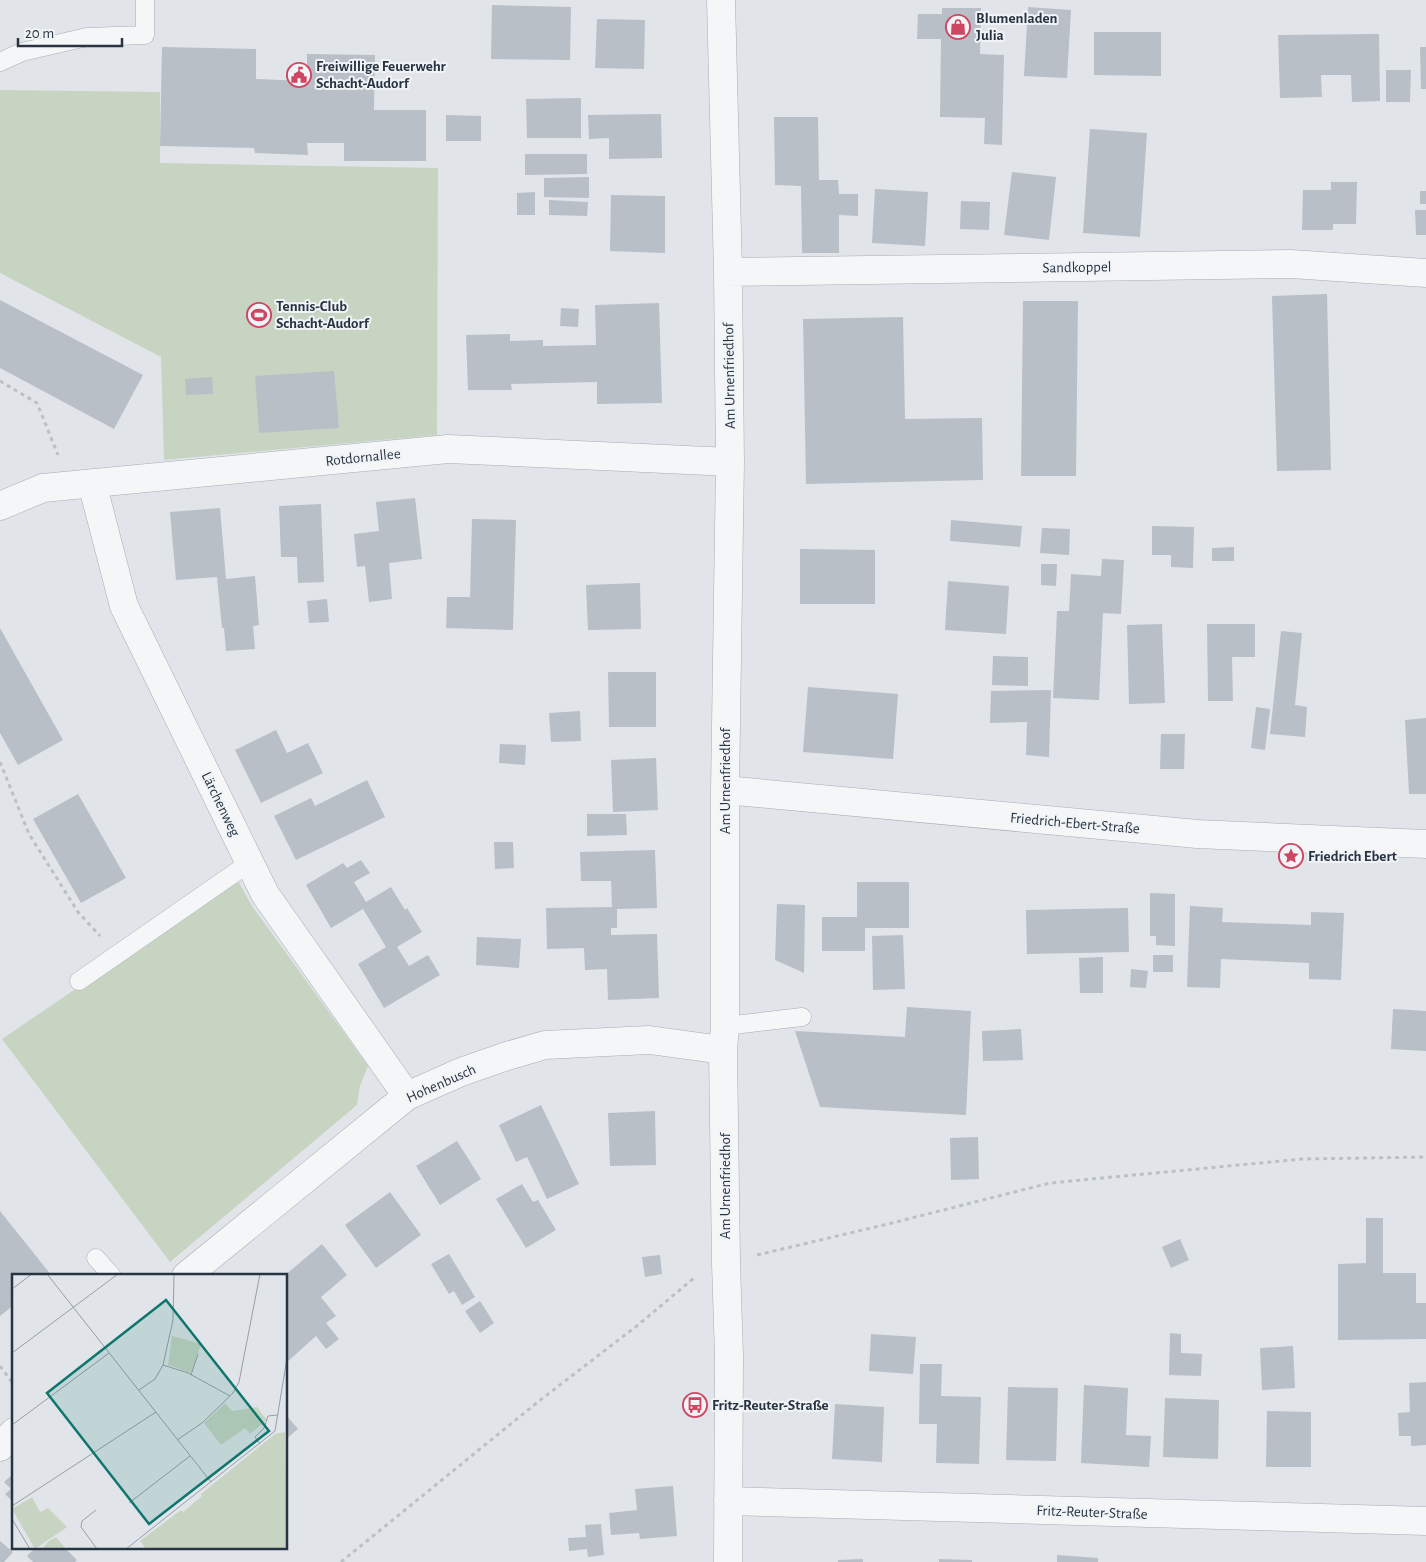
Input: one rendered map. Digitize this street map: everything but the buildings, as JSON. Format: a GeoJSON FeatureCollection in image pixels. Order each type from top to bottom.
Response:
{"type":"FeatureCollection","features":[{"type":"Feature","properties":{"kind":"street","name":"Am Urnenfriedhof"},"geometry":{"type":"LineString","coordinates":[[721,0],[728,272],[730,462],[725,790],[724,1038],[726,1263],[729,1357],[728,1562]]}},
{"type":"Feature","properties":{"kind":"street","name":"Sandkoppel"},"geometry":{"type":"LineString","coordinates":[[728,272],[1291,264],[1426,273]]}},
{"type":"Feature","properties":{"kind":"street","name":"Rotdornallee"},"geometry":{"type":"LineString","coordinates":[[0,506],[43,488],[448,449],[730,462]]}},
{"type":"Feature","properties":{"kind":"street","name":"Lärchenweg"},"geometry":{"type":"LineString","coordinates":[[81,484],[124,606],[265,894],[407,1096]]}},
{"type":"Feature","properties":{"kind":"street","name":"Friedrich-Ebert-Straße"},"geometry":{"type":"LineString","coordinates":[[725,790],[1197,834],[1426,844]]}},
{"type":"Feature","properties":{"kind":"street","name":"Hohenbusch"},"geometry":{"type":"LineString","coordinates":[[188,1274],[407,1096],[462,1072],[545,1045],[724,1038]]}},
{"type":"Feature","properties":{"kind":"street"},"geometry":{"type":"LineString","coordinates":[[0,1447],[12,1434]]}},
{"type":"Feature","properties":{"kind":"street","name":"Fritz-Reuter-Straße"},"geometry":{"type":"LineString","coordinates":[[728,1501],[1426,1521]]}},
{"type":"Feature","properties":{"kind":"lane"},"geometry":{"type":"LineString","coordinates":[[0,62],[22,52],[87,37],[145,34],[145,0]]}},
{"type":"Feature","properties":{"kind":"lane"},"geometry":{"type":"LineString","coordinates":[[79,981],[249,863]]}},
{"type":"Feature","properties":{"kind":"lane"},"geometry":{"type":"LineString","coordinates":[[724,1038],[802,1017]]}},
{"type":"Feature","properties":{"kind":"lane"},"geometry":{"type":"LineString","coordinates":[[96,1258],[110,1274]]}},
{"type":"Feature","properties":{"kind":"path"},"geometry":{"type":"LineString","coordinates":[[0,381],[37,403],[81,484]]}},
{"type":"Feature","properties":{"kind":"path"},"geometry":{"type":"LineString","coordinates":[[0,762],[29,834],[78,912],[118,954]]}},
{"type":"Feature","properties":{"kind":"path"},"geometry":{"type":"LineString","coordinates":[[341,1562],[539,1401],[638,1325],[709,1265],[726,1263],[1050,1183],[1302,1159],[1426,1157]]}},
{"type":"Feature","properties":{"kind":"path"},"geometry":{"type":"LineString","coordinates":[[0,1366],[12,1382]]}},
{"type":"Feature","properties":{"kind":"green space","name":"Tennis-Club Schacht-Audorf"},"geometry":{"type":"Polygon","coordinates":[[[0,90],[160,92],[160,163],[438,168],[437,435],[164,460],[161,357],[0,273],[0,90]]]}},
{"type":"Feature","properties":{"kind":"green space"},"geometry":{"type":"Polygon","coordinates":[[[237,879],[252,906],[368,1066],[360,1086],[357,1105],[170,1262],[2,1039],[237,879]]]}},
{"type":"Feature","properties":{"kind":"place","name":"Blumenladen Julia"},"geometry":{"type":"Point","coordinates":[958,27]}},
{"type":"Feature","properties":{"kind":"place","name":"Freiwillige Feuerwehr Schacht-Audorf"},"geometry":{"type":"Point","coordinates":[299,75]}},
{"type":"Feature","properties":{"kind":"place","name":"Tennis-Club Schacht-Audorf"},"geometry":{"type":"Point","coordinates":[259,315]}},
{"type":"Feature","properties":{"kind":"place","name":"Friedrich Ebert"},"geometry":{"type":"Point","coordinates":[1291,856]}},
{"type":"Feature","properties":{"kind":"place","name":"Fritz-Reuter-Straße"},"geometry":{"type":"Point","coordinates":[695,1405]}}]}
